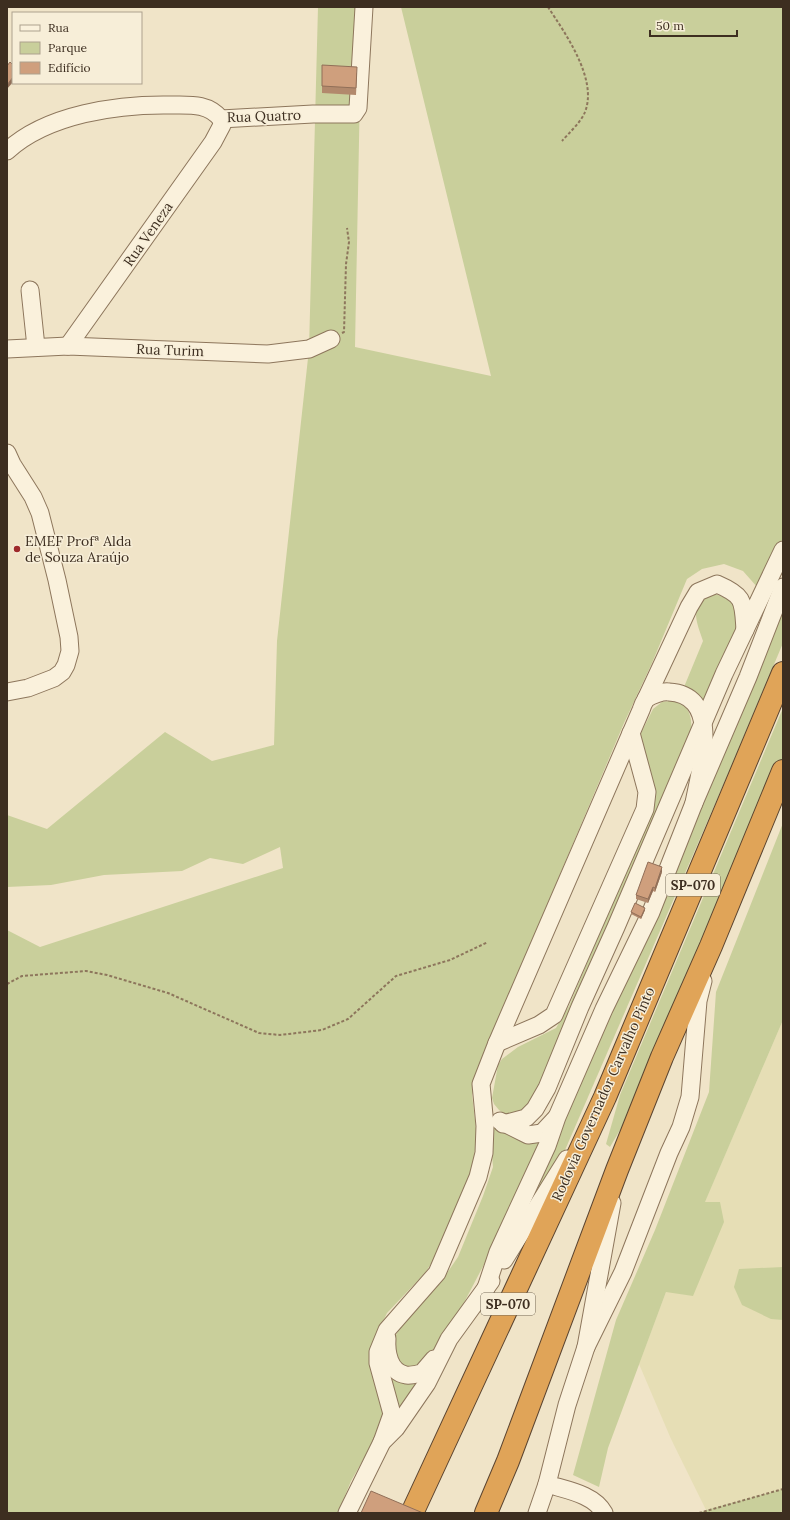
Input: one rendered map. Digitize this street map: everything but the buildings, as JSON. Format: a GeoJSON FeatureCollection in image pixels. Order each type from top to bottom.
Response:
{"type":"FeatureCollection","features":[{"type":"Feature","properties":{"kind":"highway","name":"Rodovia Governador Carvalho Pinto"},"geometry":{"type":"LineString","coordinates":[[413,1511],[605,1097],[783,673]]}},
{"type":"Feature","properties":{"kind":"highway","name":"SP-070"},"geometry":{"type":"LineString","coordinates":[[486,1513],[508,1461],[617,1170],[662,1057],[711,946],[783,772]]}},
{"type":"Feature","properties":{"kind":"street","name":"Rua Quatro"},"geometry":{"type":"LineString","coordinates":[[7,151],[31,133],[79,115],[115,107],[147,104],[200,105],[211,109],[221,119],[313,114],[354,114],[358,108],[364,7]]}},
{"type":"Feature","properties":{"kind":"street","name":"Rua Veneza"},"geometry":{"type":"LineString","coordinates":[[68,346],[213,142],[222,125],[221,119]]}},
{"type":"Feature","properties":{"kind":"street"},"geometry":{"type":"LineString","coordinates":[[30,290],[36,347]]}},
{"type":"Feature","properties":{"kind":"street","name":"Rua Turim"},"geometry":{"type":"LineString","coordinates":[[7,350],[68,346],[268,354],[309,349],[331,340]]}},
{"type":"Feature","properties":{"kind":"street"},"geometry":{"type":"LineString","coordinates":[[7,453],[12,464],[33,497],[40,513],[57,580],[69,637],[70,650],[66,665],[58,675],[28,688],[7,692]]}},
{"type":"Feature","properties":{"kind":"street"},"geometry":{"type":"LineString","coordinates":[[503,1124],[526,1118],[536,1109],[547,1088],[580,1007],[616,928],[703,722],[783,550]]}},
{"type":"Feature","properties":{"kind":"street"},"geometry":{"type":"LineString","coordinates":[[347,1513],[382,1442],[392,1414],[378,1364],[378,1352],[387,1330],[437,1273],[468,1202],[478,1177],[484,1153],[485,1126],[481,1084],[497,1043],[646,699],[688,607],[698,592],[717,584],[734,592],[743,604],[745,630]]}},
{"type":"Feature","properties":{"kind":"street"},"geometry":{"type":"LineString","coordinates":[[485,1291],[498,1252],[547,1146],[557,1117],[604,1009],[651,912],[694,803],[748,677],[783,587]]}},
{"type":"Feature","properties":{"kind":"street"},"geometry":{"type":"LineString","coordinates":[[646,699],[664,691],[678,692],[693,700],[703,722],[704,748],[694,803]]}},
{"type":"Feature","properties":{"kind":"street"},"geometry":{"type":"LineString","coordinates":[[497,1043],[539,1025],[554,1015],[645,809],[647,792],[631,733]]}},
{"type":"Feature","properties":{"kind":"street"},"geometry":{"type":"LineString","coordinates":[[604,1009],[616,928]]}},
{"type":"Feature","properties":{"kind":"street"},"geometry":{"type":"LineString","coordinates":[[586,1346],[623,1272],[669,1153],[681,1127],[690,1097],[698,1001],[711,946]]}},
{"type":"Feature","properties":{"kind":"street"},"geometry":{"type":"LineString","coordinates":[[387,1330],[386,1351],[394,1369],[406,1376],[422,1373],[485,1291],[605,1097]]}},
{"type":"Feature","properties":{"kind":"street"},"geometry":{"type":"LineString","coordinates":[[482,1103],[503,1124],[528,1135],[542,1133],[557,1117]]}},
{"type":"Feature","properties":{"kind":"street"},"geometry":{"type":"LineString","coordinates":[[537,1513],[547,1484],[567,1405],[586,1346],[617,1170]]}},
{"type":"Feature","properties":{"kind":"street"},"geometry":{"type":"LineString","coordinates":[[382,1442],[396,1428],[427,1383],[449,1339]]}},
{"type":"Feature","properties":{"kind":"street"},"geometry":{"type":"LineString","coordinates":[[547,1484],[589,1498],[601,1507],[604,1513]]}},
{"type":"Feature","properties":{"kind":"path"},"geometry":{"type":"LineString","coordinates":[[548,7],[574,49],[589,86],[585,112],[562,141]]}},
{"type":"Feature","properties":{"kind":"path"},"geometry":{"type":"LineString","coordinates":[[331,340],[344,332],[346,264],[349,242],[347,228]]}},
{"type":"Feature","properties":{"kind":"path"},"geometry":{"type":"LineString","coordinates":[[7,984],[22,976],[86,971],[107,975],[168,994],[259,1033],[280,1035],[322,1030],[348,1019],[396,976],[450,960],[488,942]]}},
{"type":"Feature","properties":{"kind":"path"},"geometry":{"type":"LineString","coordinates":[[699,1513],[783,1489]]}},
{"type":"Feature","properties":{"kind":"shaded area"},"geometry":{"type":"Polygon","coordinates":[[[783,1020],[783,1489],[706,1510],[671,1439],[639,1364],[666,1292],[783,1020]]]}},
{"type":"Feature","properties":{"kind":"green space"},"geometry":{"type":"Polygon","coordinates":[[[318,7],[364,7],[361,38],[355,347],[491,376],[401,7],[783,7],[783,538],[758,588],[743,571],[724,564],[702,569],[687,579],[652,663],[624,723],[503,1009],[472,1095],[477,1137],[471,1176],[444,1244],[425,1273],[387,1313],[371,1346],[370,1369],[383,1398],[385,1417],[375,1439],[351,1481],[338,1513],[7,1513],[7,930],[40,947],[283,868],[280,847],[243,864],[210,858],[182,871],[104,875],[51,885],[7,887],[7,815],[47,829],[165,732],[212,761],[274,745],[277,641],[309,349],[318,7]]]}},
{"type":"Feature","properties":{"kind":"green space"},"geometry":{"type":"Polygon","coordinates":[[[714,594],[724,597],[732,603],[736,609],[738,618],[733,643],[705,706],[698,695],[684,687],[703,641],[698,626],[696,613],[697,608],[706,598],[714,594]]]}},
{"type":"Feature","properties":{"kind":"green space"},"geometry":{"type":"Polygon","coordinates":[[[783,607],[783,643],[728,774],[559,1164],[520,1221],[783,607]]]}},
{"type":"Feature","properties":{"kind":"green space"},"geometry":{"type":"Polygon","coordinates":[[[669,701],[681,704],[688,711],[691,722],[691,734],[538,1091],[526,1109],[506,1115],[494,1104],[492,1098],[498,1065],[502,1059],[518,1047],[556,1028],[569,1006],[653,806],[640,735],[653,709],[662,702],[669,701]]]}},
{"type":"Feature","properties":{"kind":"green space"},"geometry":{"type":"Polygon","coordinates":[[[783,708],[783,760],[640,1096],[610,1147],[606,1144],[620,1095],[783,708]]]}},
{"type":"Feature","properties":{"kind":"green space"},"geometry":{"type":"Polygon","coordinates":[[[783,823],[783,1020],[705,1202],[720,1202],[724,1222],[693,1296],[666,1292],[608,1448],[599,1487],[573,1475],[616,1320],[655,1230],[709,1092],[716,992],[783,823]]]}},
{"type":"Feature","properties":{"kind":"green space"},"geometry":{"type":"Polygon","coordinates":[[[489,1120],[508,1135],[528,1140],[544,1140],[501,1232],[446,1337],[426,1363],[412,1369],[399,1365],[393,1353],[394,1338],[407,1317],[447,1273],[458,1257],[483,1196],[493,1167],[489,1120]]]}},
{"type":"Feature","properties":{"kind":"green space"},"geometry":{"type":"Polygon","coordinates":[[[783,1267],[783,1320],[771,1319],[742,1305],[734,1287],[739,1269],[783,1267]]]}},
{"type":"Feature","properties":{"kind":"green space"},"geometry":{"type":"Polygon","coordinates":[[[387,1374],[405,1382],[418,1385],[397,1417],[387,1374]]]}},
{"type":"Feature","properties":{"kind":"green space"},"geometry":{"type":"Polygon","coordinates":[[[783,1489],[783,1513],[699,1513],[706,1510],[783,1489]]]}},
{"type":"Feature","properties":{"kind":"place","name":"EMEF Profª Alda de Souza Araújo"},"geometry":{"type":"Point","coordinates":[17,549]}}]}
